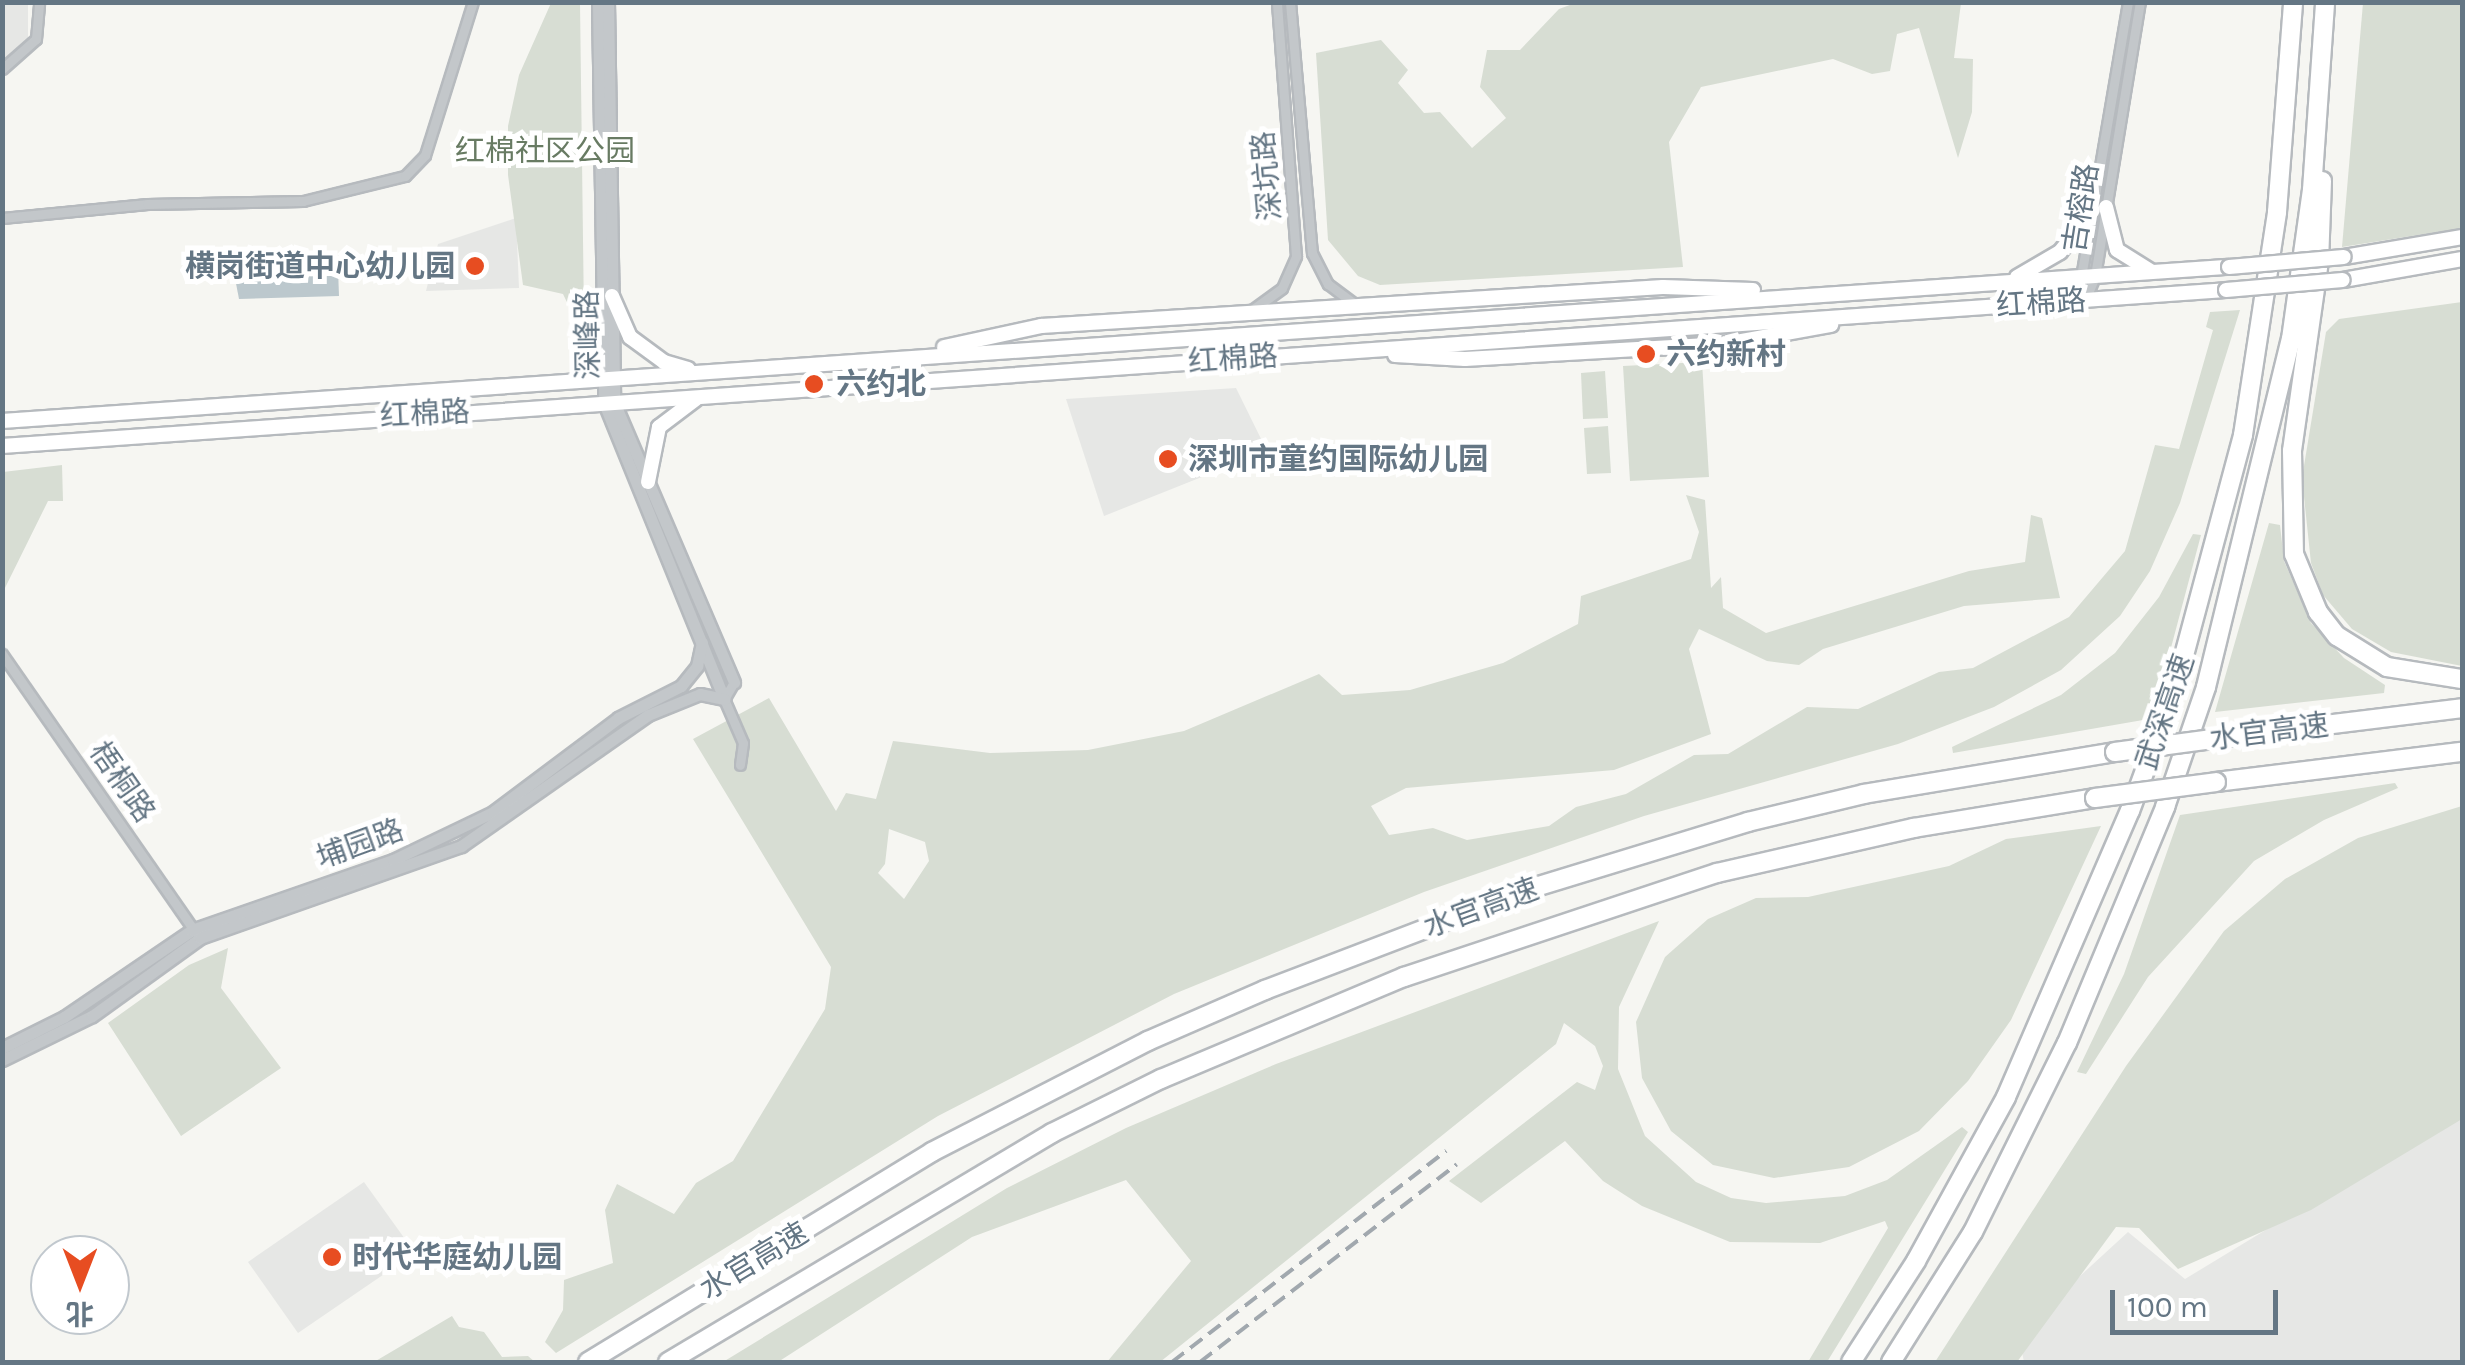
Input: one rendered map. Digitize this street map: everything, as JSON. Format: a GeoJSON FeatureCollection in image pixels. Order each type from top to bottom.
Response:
{"type":"FeatureCollection","features":[{"type":"Feature","properties":{"kind":"highway","name":"武深高速"},"geometry":{"type":"LineString","coordinates":[[1850,1362],[1916,1261],[2006,1097],[2123,828],[2175,689],[2243,435],[2277,212],[2294,2]]}},
{"type":"Feature","properties":{"kind":"highway","name":"武深高速"},"geometry":{"type":"LineString","coordinates":[[1891,1362],[2018,1144],[2164,808],[2206,687],[2291,340],[2318,125],[2326,2]]}},
{"type":"Feature","properties":{"kind":"highway"},"geometry":{"type":"LineString","coordinates":[[2318,125],[2322,212],[2292,451],[2294,554],[2318,612],[2337,636],[2387,667],[2462,679]]}},
{"type":"Feature","properties":{"kind":"highway","name":"水官高速"},"geometry":{"type":"LineString","coordinates":[[588,1362],[932,1152],[1148,1040],[1265,990],[1529,889],[1729,827],[1864,794],[2115,752],[2462,708]]}},
{"type":"Feature","properties":{"kind":"highway","name":"水官高速"},"geometry":{"type":"LineString","coordinates":[[668,1362],[1052,1134],[1178,1072],[1404,977],[1718,873],[1914,828],[2096,798],[2462,752]]}},
{"type":"Feature","properties":{"kind":"main road"},"geometry":{"type":"LineString","coordinates":[[2002,282],[2060,252],[2100,208],[2117,250],[2156,272]]}},
{"type":"Feature","properties":{"kind":"main road","name":"红棉路"},"geometry":{"type":"LineString","coordinates":[[2,421],[918,354],[2229,267],[2344,257],[2462,237]]}},
{"type":"Feature","properties":{"kind":"main road","name":"红棉路"},"geometry":{"type":"LineString","coordinates":[[2,446],[2226,290],[2343,280],[2462,260]]}},
{"type":"Feature","properties":{"kind":"main road"},"geometry":{"type":"LineString","coordinates":[[918,354],[1010,330],[1236,314],[1664,287],[1814,294]]}},
{"type":"Feature","properties":{"kind":"main road"},"geometry":{"type":"LineString","coordinates":[[612,296],[620,320],[644,351],[664,362],[714,371]]}},
{"type":"Feature","properties":{"kind":"main road"},"geometry":{"type":"LineString","coordinates":[[648,482],[659,427],[702,396]]}},
{"type":"Feature","properties":{"kind":"street"},"geometry":{"type":"LineString","coordinates":[[2,69],[36,39],[39,2]]}},
{"type":"Feature","properties":{"kind":"street"},"geometry":{"type":"LineString","coordinates":[[2,218],[148,204],[303,201],[405,176],[425,155],[473,2]]}},
{"type":"Feature","properties":{"kind":"street","name":"深峰路"},"geometry":{"type":"LineString","coordinates":[[598,2],[609,403],[743,744],[740,765]]}},
{"type":"Feature","properties":{"kind":"street","name":"深峰路"},"geometry":{"type":"LineString","coordinates":[[608,2],[612,296],[608,379]]}},
{"type":"Feature","properties":{"kind":"street","name":"深坑路"},"geometry":{"type":"LineString","coordinates":[[1236,314],[1269,300],[1296,256],[1277,2]]}},
{"type":"Feature","properties":{"kind":"street","name":"深坑路"},"geometry":{"type":"LineString","coordinates":[[1290,2],[1312,253],[1328,284],[1363,306]]}},
{"type":"Feature","properties":{"kind":"street","name":"吉榕路"},"geometry":{"type":"LineString","coordinates":[[2100,208],[2128,2]]}},
{"type":"Feature","properties":{"kind":"street","name":"吉榕路"},"geometry":{"type":"LineString","coordinates":[[2085,300],[2140,2]]}},
{"type":"Feature","properties":{"kind":"street","name":"深峰路"},"geometry":{"type":"LineString","coordinates":[[609,403],[648,482],[734,682],[724,699]]}},
{"type":"Feature","properties":{"kind":"street","name":"埔园路"},"geometry":{"type":"LineString","coordinates":[[2,1048],[64,1017],[196,934],[393,860],[492,812],[618,718],[681,686],[696,666],[702,644]]}},
{"type":"Feature","properties":{"kind":"street","name":"梧桐路"},"geometry":{"type":"LineString","coordinates":[[2,654],[196,934]]}},
{"type":"Feature","properties":{"kind":"street","name":"埔园路"},"geometry":{"type":"LineString","coordinates":[[2,1060],[92,1016],[196,934],[460,846],[648,715],[700,694],[724,699]]}},
{"type":"Feature","properties":{"kind":"shaded area"},"geometry":{"type":"Polygon","coordinates":[[[3,3],[28,3],[28,42],[3,61],[3,3]]]}},
{"type":"Feature","properties":{"kind":"shaded area","name":"横岗街道中心幼儿园"},"geometry":{"type":"Polygon","coordinates":[[[516,218],[519,288],[426,291],[438,244],[516,218]]]}},
{"type":"Feature","properties":{"kind":"shaded area"},"geometry":{"type":"Polygon","coordinates":[[[338,269],[339,296],[239,299],[234,273],[338,269]]]}},
{"type":"Feature","properties":{"kind":"shaded area","name":"深圳市童约国际幼儿园"},"geometry":{"type":"Polygon","coordinates":[[[1236,388],[1267,451],[1104,516],[1066,399],[1236,388]]]}},
{"type":"Feature","properties":{"kind":"shaded area"},"geometry":{"type":"Polygon","coordinates":[[[2462,1111],[2462,1362],[2024,1362],[2018,1333],[2128,1232],[2185,1279],[2462,1111]]]}},
{"type":"Feature","properties":{"kind":"shaded area","name":"时代华庭幼儿园"},"geometry":{"type":"Polygon","coordinates":[[[364,1182],[415,1253],[298,1333],[248,1262],[364,1182]]]}},
{"type":"Feature","properties":{"kind":"green space"},"geometry":{"type":"Polygon","coordinates":[[[1578,2],[1961,3],[1954,58],[1973,59],[1972,112],[1958,158],[1919,28],[1897,34],[1890,71],[1872,74],[1833,59],[1701,87],[1669,142],[1683,267],[1380,285],[1358,276],[1328,240],[1316,53],[1381,40],[1408,70],[1398,83],[1424,113],[1440,112],[1472,148],[1506,118],[1480,87],[1487,50],[1520,50],[1559,9],[1578,2]]]}},
{"type":"Feature","properties":{"kind":"green space","name":"红棉社区公园"},"geometry":{"type":"Polygon","coordinates":[[[551,3],[580,3],[584,317],[574,317],[563,294],[523,285],[508,175],[508,126],[519,75],[551,3]]]}},
{"type":"Feature","properties":{"kind":"green space"},"geometry":{"type":"Polygon","coordinates":[[[2363,3],[2462,3],[2462,228],[2342,247],[2363,3]]]}},
{"type":"Feature","properties":{"kind":"green space"},"geometry":{"type":"Polygon","coordinates":[[[2462,302],[2462,666],[2391,652],[2352,629],[2323,595],[2311,563],[2302,478],[2326,332],[2339,319],[2462,302]]]}},
{"type":"Feature","properties":{"kind":"green space"},"geometry":{"type":"Polygon","coordinates":[[[2240,310],[2180,503],[2150,571],[2120,616],[2061,670],[1994,707],[1898,744],[1644,816],[1424,892],[1174,994],[938,1116],[556,1353],[545,1342],[563,1310],[564,1280],[613,1263],[605,1210],[617,1184],[674,1214],[696,1183],[733,1161],[825,1009],[831,967],[693,739],[769,698],[836,811],[846,793],[876,799],[893,741],[990,753],[1088,750],[1184,731],[1319,674],[1342,695],[1410,690],[1503,663],[1578,624],[1581,596],[1691,559],[1699,532],[1686,495],[1705,500],[1711,588],[1721,577],[1723,608],[1766,633],[1969,571],[2025,562],[2031,515],[2042,518],[2060,598],[1964,606],[1823,649],[1799,665],[1767,661],[1699,629],[1689,649],[1711,734],[1614,770],[1406,788],[1371,806],[1389,835],[1433,828],[1467,840],[1549,826],[1576,807],[1626,794],[1694,755],[1728,754],[1807,707],[1858,709],[1939,672],[1973,668],[2069,617],[2125,551],[2155,445],[2179,449],[2213,330],[2206,327],[2210,312],[2240,310]],[[889,829],[885,864],[878,873],[904,899],[929,861],[925,842],[889,829]]]}},
{"type":"Feature","properties":{"kind":"green space"},"geometry":{"type":"Polygon","coordinates":[[[1702,362],[1709,477],[1630,481],[1623,366],[1702,362]]]}},
{"type":"Feature","properties":{"kind":"green space"},"geometry":{"type":"Polygon","coordinates":[[[1605,371],[1608,418],[1583,419],[1581,373],[1605,371]]]}},
{"type":"Feature","properties":{"kind":"green space"},"geometry":{"type":"Polygon","coordinates":[[[1608,426],[1611,473],[1587,474],[1584,428],[1608,426]]]}},
{"type":"Feature","properties":{"kind":"green space"},"geometry":{"type":"Polygon","coordinates":[[[62,465],[63,501],[48,501],[3,592],[3,472],[62,465]]]}},
{"type":"Feature","properties":{"kind":"green space"},"geometry":{"type":"Polygon","coordinates":[[[2269,523],[2280,525],[2284,561],[2311,623],[2344,658],[2385,685],[2384,693],[2215,712],[2269,523]]]}},
{"type":"Feature","properties":{"kind":"green space"},"geometry":{"type":"Polygon","coordinates":[[[2193,534],[2201,535],[2168,659],[2143,720],[1953,753],[1952,747],[2061,695],[2115,653],[2159,597],[2193,534]]]}},
{"type":"Feature","properties":{"kind":"green space"},"geometry":{"type":"Polygon","coordinates":[[[2395,783],[2398,788],[2324,820],[2254,861],[2148,977],[2086,1074],[2077,1072],[2124,974],[2180,815],[2395,783]]]}},
{"type":"Feature","properties":{"kind":"green space"},"geometry":{"type":"Polygon","coordinates":[[[2462,806],[2462,1119],[2311,1210],[2178,1269],[2139,1228],[2116,1227],[2017,1362],[1935,1362],[2126,1066],[2224,931],[2285,879],[2358,838],[2462,806]]]}},
{"type":"Feature","properties":{"kind":"green space"},"geometry":{"type":"Polygon","coordinates":[[[2101,826],[2011,1020],[1968,1081],[1919,1131],[1849,1167],[1774,1178],[1713,1165],[1671,1131],[1642,1078],[1636,1022],[1665,957],[1708,919],[1756,898],[1808,897],[1949,866],[2006,839],[2101,826]]]}},
{"type":"Feature","properties":{"kind":"green space"},"geometry":{"type":"Polygon","coordinates":[[[1659,921],[1619,1007],[1618,1069],[1645,1136],[1696,1182],[1731,1198],[1766,1203],[1845,1196],[1887,1180],[1962,1127],[1968,1132],[1827,1362],[1808,1362],[1888,1228],[1885,1221],[1820,1243],[1730,1242],[1642,1206],[1603,1181],[1565,1141],[1481,1203],[1449,1181],[1577,1082],[1595,1090],[1603,1066],[1595,1046],[1564,1023],[1556,1044],[1160,1362],[1107,1362],[1191,1261],[1126,1180],[972,1237],[778,1362],[723,1362],[1007,1188],[1126,1128],[1276,1064],[1659,921]]]}},
{"type":"Feature","properties":{"kind":"green space"},"geometry":{"type":"Polygon","coordinates":[[[228,948],[221,988],[281,1068],[181,1136],[108,1023],[189,965],[228,948]]]}},
{"type":"Feature","properties":{"kind":"green space"},"geometry":{"type":"Polygon","coordinates":[[[452,1316],[459,1327],[484,1332],[502,1357],[528,1356],[535,1362],[374,1362],[452,1316]]]}},
{"type":"Feature","properties":{"kind":"railway"},"geometry":{"type":"LineString","coordinates":[[1172,1362],[1446,1151]]}},
{"type":"Feature","properties":{"kind":"railway"},"geometry":{"type":"LineString","coordinates":[[1200,1362],[1457,1164]]}},
{"type":"Feature","properties":{"kind":"place","name":"横岗街道中心幼儿园"},"geometry":{"type":"Point","coordinates":[475,266]}},
{"type":"Feature","properties":{"kind":"place","name":"六约新村"},"geometry":{"type":"Point","coordinates":[1646,354]}},
{"type":"Feature","properties":{"kind":"place","name":"六约北"},"geometry":{"type":"Point","coordinates":[814,384]}},
{"type":"Feature","properties":{"kind":"place","name":"深圳市童约国际幼儿园"},"geometry":{"type":"Point","coordinates":[1168,459]}},
{"type":"Feature","properties":{"kind":"place","name":"时代华庭幼儿园"},"geometry":{"type":"Point","coordinates":[332,1257]}}]}
